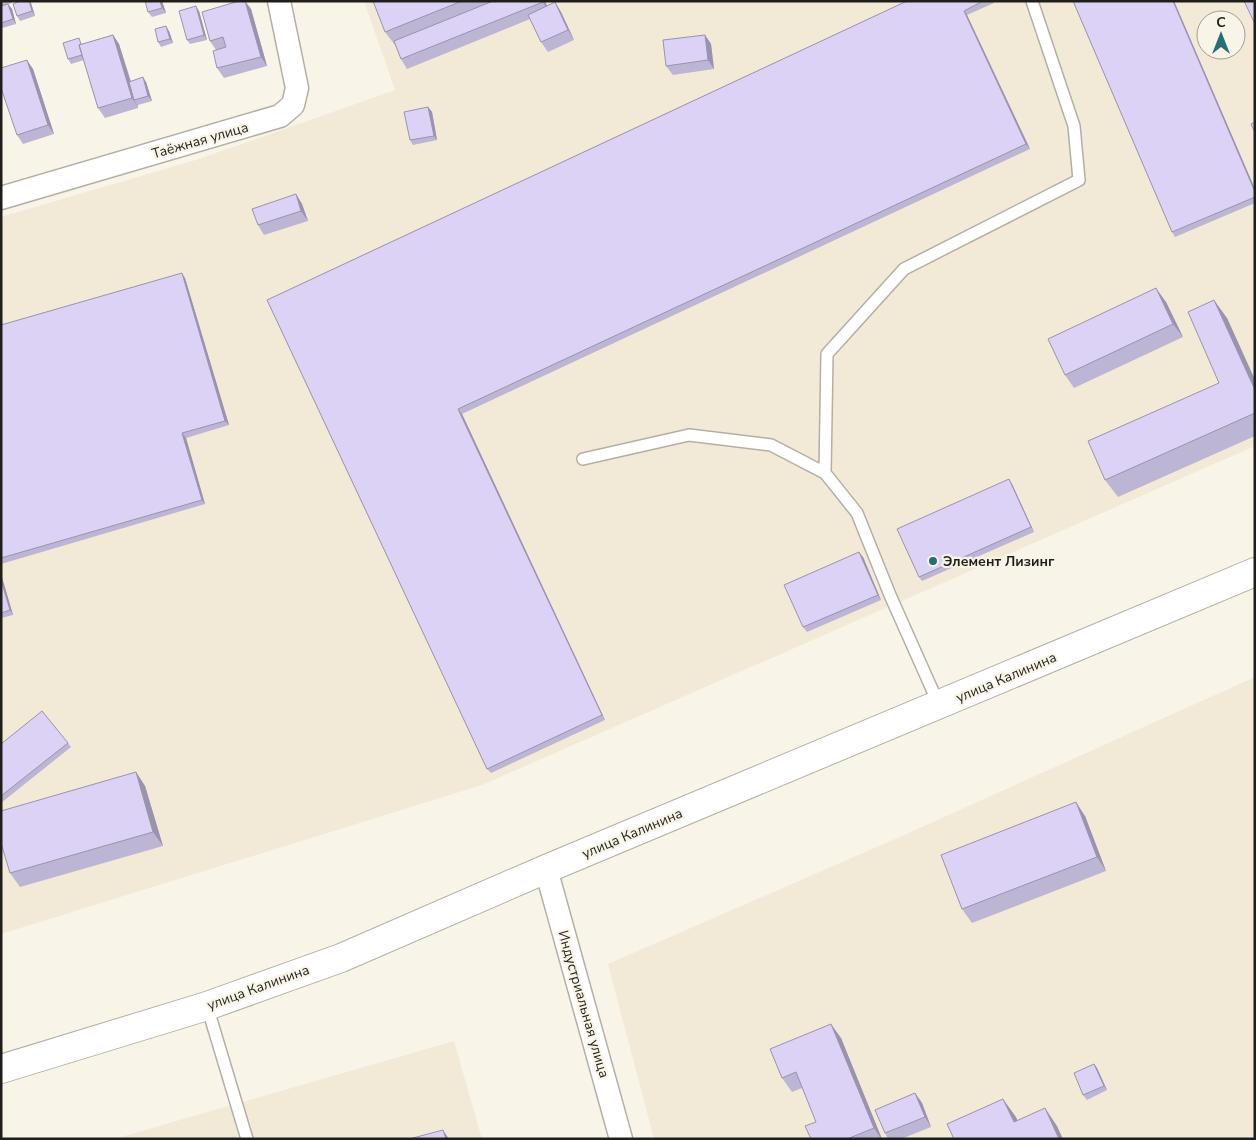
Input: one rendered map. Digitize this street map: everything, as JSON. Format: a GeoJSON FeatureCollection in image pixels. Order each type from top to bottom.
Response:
{"type":"FeatureCollection","features":[{"type":"Feature","properties":{"kind":"main road","name":"улица Калинина"},"geometry":{"type":"LineString","coordinates":[[1,1069],[206,1006],[341,958],[546,869],[1255,572]]}},
{"type":"Feature","properties":{"kind":"street","name":"Таёжная улица"},"geometry":{"type":"LineString","coordinates":[[1,198],[280,116],[294,106],[297,88],[279,1]]}},
{"type":"Feature","properties":{"kind":"street","name":"Индустриальная улица"},"geometry":{"type":"LineString","coordinates":[[546,869],[621,1139]]}},
{"type":"Feature","properties":{"kind":"lane"},"geometry":{"type":"LineString","coordinates":[[825,473],[826,354],[904,269],[1079,180],[1074,126],[1032,1]]}},
{"type":"Feature","properties":{"kind":"lane"},"geometry":{"type":"LineString","coordinates":[[583,459],[689,435],[771,445],[825,473],[857,513],[890,595],[939,705]]}},
{"type":"Feature","properties":{"kind":"lane"},"geometry":{"type":"LineString","coordinates":[[206,1006],[247,1139]]}},
{"type":"Feature","properties":{"kind":"shaded area"},"geometry":{"type":"Polygon","coordinates":[[[364,1],[1255,1],[1255,446],[482,785],[1,934],[1,217],[199,159],[395,90],[364,1]]]}},
{"type":"Feature","properties":{"kind":"shaded area"},"geometry":{"type":"Polygon","coordinates":[[[1255,677],[1255,1139],[654,1139],[608,964],[895,839],[1255,677]]]}},
{"type":"Feature","properties":{"kind":"shaded area"},"geometry":{"type":"Polygon","coordinates":[[[454,1041],[482,1139],[114,1139],[454,1041]]]}},
{"type":"Feature","properties":{"kind":"building"},"geometry":{"type":"Polygon","coordinates":[[[20,1],[29,1],[32,11],[17,16],[13,4],[20,1]]]}},
{"type":"Feature","properties":{"kind":"building"},"geometry":{"type":"Polygon","coordinates":[[[145,1],[160,1],[162,8],[148,12],[145,1]]]}},
{"type":"Feature","properties":{"kind":"building"},"geometry":{"type":"Polygon","coordinates":[[[245,1],[261,57],[217,68],[213,51],[226,47],[223,37],[210,41],[202,12],[245,1]]]}},
{"type":"Feature","properties":{"kind":"building"},"geometry":{"type":"Polygon","coordinates":[[[373,1],[462,1],[385,32],[373,1]]]}},
{"type":"Feature","properties":{"kind":"building"},"geometry":{"type":"Polygon","coordinates":[[[493,1],[543,2],[401,59],[394,41],[493,1]]]}},
{"type":"Feature","properties":{"kind":"building"},"geometry":{"type":"Polygon","coordinates":[[[907,1],[983,1],[964,11],[1026,144],[458,409],[602,715],[487,769],[267,300],[907,1]]]}},
{"type":"Feature","properties":{"kind":"building"},"geometry":{"type":"Polygon","coordinates":[[[1073,1],[1173,1],[1196,55],[1196,60],[1198,60],[1255,192],[1255,197],[1172,232],[1073,1]]]}},
{"type":"Feature","properties":{"kind":"building"},"geometry":{"type":"Polygon","coordinates":[[[1244,1],[1255,1],[1255,24],[1244,1]]]}},
{"type":"Feature","properties":{"kind":"building"},"geometry":{"type":"Polygon","coordinates":[[[555,2],[568,30],[541,42],[528,15],[555,2]]]}},
{"type":"Feature","properties":{"kind":"building"},"geometry":{"type":"Polygon","coordinates":[[[8,4],[13,19],[1,23],[1,6],[8,4]]]}},
{"type":"Feature","properties":{"kind":"building"},"geometry":{"type":"Polygon","coordinates":[[[196,6],[204,35],[187,40],[179,11],[196,6]]]}},
{"type":"Feature","properties":{"kind":"building"},"geometry":{"type":"Polygon","coordinates":[[[166,26],[170,39],[158,42],[155,29],[166,26]]]}},
{"type":"Feature","properties":{"kind":"building"},"geometry":{"type":"Polygon","coordinates":[[[113,35],[132,98],[98,108],[79,45],[113,35]]]}},
{"type":"Feature","properties":{"kind":"building"},"geometry":{"type":"Polygon","coordinates":[[[705,35],[708,60],[666,66],[663,40],[705,35]]]}},
{"type":"Feature","properties":{"kind":"building"},"geometry":{"type":"Polygon","coordinates":[[[79,38],[82,55],[68,59],[63,43],[79,38]]]}},
{"type":"Feature","properties":{"kind":"building"},"geometry":{"type":"Polygon","coordinates":[[[27,60],[48,125],[17,135],[1,88],[1,68],[27,60]]]}},
{"type":"Feature","properties":{"kind":"building"},"geometry":{"type":"Polygon","coordinates":[[[143,77],[148,96],[134,100],[129,82],[143,77]]]}},
{"type":"Feature","properties":{"kind":"building"},"geometry":{"type":"Polygon","coordinates":[[[428,107],[434,136],[410,140],[404,112],[428,107]]]}},
{"type":"Feature","properties":{"kind":"building"},"geometry":{"type":"Polygon","coordinates":[[[1255,122],[1255,133],[1251,124],[1255,122]]]}},
{"type":"Feature","properties":{"kind":"building"},"geometry":{"type":"Polygon","coordinates":[[[296,194],[301,211],[258,225],[252,209],[296,194]]]}},
{"type":"Feature","properties":{"kind":"building"},"geometry":{"type":"Polygon","coordinates":[[[182,273],[225,421],[182,433],[202,500],[1,558],[1,325],[182,273]]]}},
{"type":"Feature","properties":{"kind":"building"},"geometry":{"type":"Polygon","coordinates":[[[1156,288],[1173,324],[1065,375],[1048,339],[1156,288]]]}},
{"type":"Feature","properties":{"kind":"building"},"geometry":{"type":"Polygon","coordinates":[[[1214,300],[1255,390],[1255,413],[1105,480],[1088,441],[1219,383],[1188,312],[1214,300]]]}},
{"type":"Feature","properties":{"kind":"building"},"geometry":{"type":"Polygon","coordinates":[[[1009,479],[1031,527],[919,577],[897,529],[1009,479]]]}},
{"type":"Feature","properties":{"kind":"building"},"geometry":{"type":"Polygon","coordinates":[[[859,552],[878,595],[803,627],[784,585],[859,552]]]}},
{"type":"Feature","properties":{"kind":"building"},"geometry":{"type":"Polygon","coordinates":[[[1,580],[10,610],[1,613],[1,580]]]}},
{"type":"Feature","properties":{"kind":"building"},"geometry":{"type":"Polygon","coordinates":[[[42,711],[68,743],[1,796],[1,744],[42,711]]]}},
{"type":"Feature","properties":{"kind":"building"},"geometry":{"type":"Polygon","coordinates":[[[136,772],[153,832],[10,873],[1,843],[1,811],[136,772]]]}},
{"type":"Feature","properties":{"kind":"building"},"geometry":{"type":"Polygon","coordinates":[[[1076,802],[1097,857],[962,909],[941,855],[1076,802]]]}},
{"type":"Feature","properties":{"kind":"building"},"geometry":{"type":"Polygon","coordinates":[[[831,1024],[874,1128],[847,1139],[811,1139],[805,1126],[816,1122],[796,1072],[782,1078],[770,1049],[831,1024]]]}},
{"type":"Feature","properties":{"kind":"building"},"geometry":{"type":"Polygon","coordinates":[[[1094,1064],[1104,1086],[1083,1095],[1074,1073],[1094,1064]]]}},
{"type":"Feature","properties":{"kind":"building"},"geometry":{"type":"Polygon","coordinates":[[[915,1093],[925,1117],[885,1133],[875,1110],[915,1093]]]}},
{"type":"Feature","properties":{"kind":"building"},"geometry":{"type":"Polygon","coordinates":[[[1003,1099],[1014,1122],[1045,1108],[1059,1139],[954,1139],[947,1124],[1003,1099]]]}},
{"type":"Feature","properties":{"kind":"building"},"geometry":{"type":"Polygon","coordinates":[[[443,1130],[446,1139],[409,1139],[443,1130]]]}},
{"type":"Feature","properties":{"kind":"place","name":"Элемент Лизинг"},"geometry":{"type":"Point","coordinates":[933,561]}}]}
